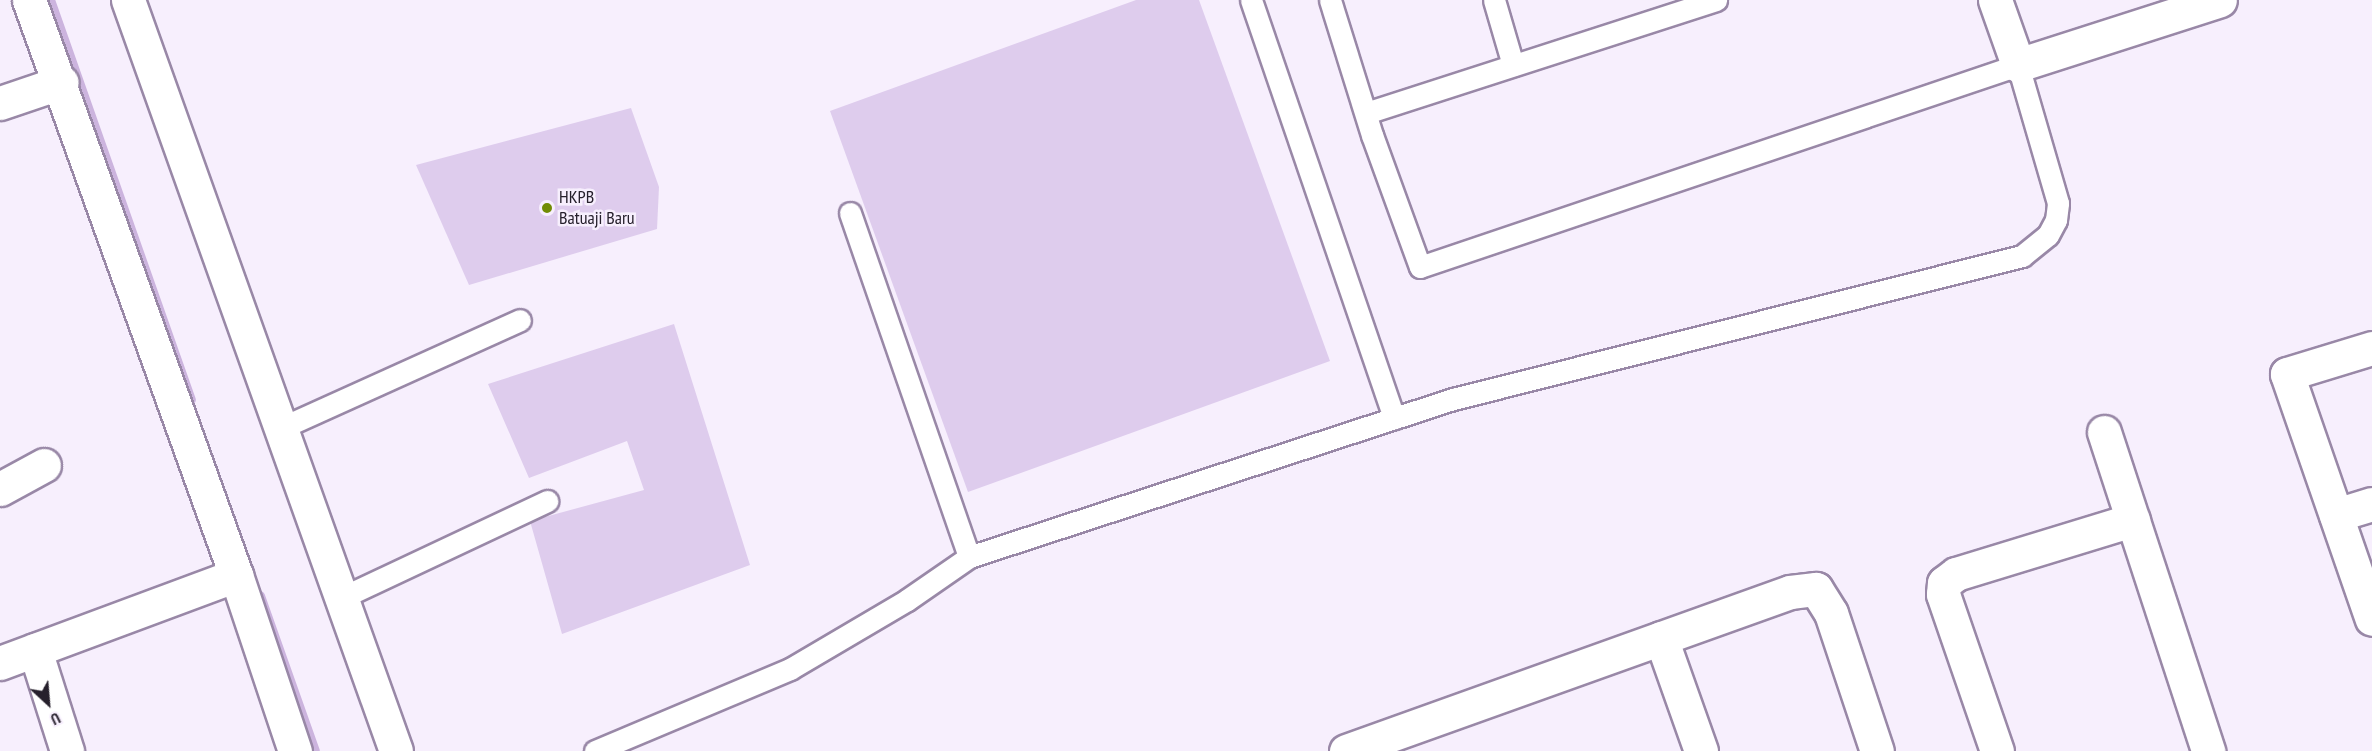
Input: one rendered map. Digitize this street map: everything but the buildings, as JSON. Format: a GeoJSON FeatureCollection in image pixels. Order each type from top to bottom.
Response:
{"type":"FeatureCollection","features":[{"type":"Feature","properties":{"kind":"street"},"geometry":{"type":"LineString","coordinates":[[29,0],[62,82],[236,574],[295,751]]}},
{"type":"Feature","properties":{"kind":"street"},"geometry":{"type":"LineString","coordinates":[[128,0],[396,751]]}},
{"type":"Feature","properties":{"kind":"street"},"geometry":{"type":"LineString","coordinates":[[1995,0],[2018,65],[2220,0]]}},
{"type":"Feature","properties":{"kind":"street"},"geometry":{"type":"LineString","coordinates":[[0,103],[62,82]]}},
{"type":"Feature","properties":{"kind":"street"},"geometry":{"type":"LineString","coordinates":[[2372,348],[2287,374],[2372,619]]}},
{"type":"Feature","properties":{"kind":"street"},"geometry":{"type":"LineString","coordinates":[[2104,432],[2208,751]]}},
{"type":"Feature","properties":{"kind":"street"},"geometry":{"type":"LineString","coordinates":[[1,486],[44,465]]}},
{"type":"Feature","properties":{"kind":"street"},"geometry":{"type":"LineString","coordinates":[[2336,515],[2372,504]]}},
{"type":"Feature","properties":{"kind":"street"},"geometry":{"type":"LineString","coordinates":[[1997,751],[1942,594],[1944,583],[1956,574],[2133,520]]}},
{"type":"Feature","properties":{"kind":"street"},"geometry":{"type":"LineString","coordinates":[[0,663],[236,574]]}},
{"type":"Feature","properties":{"kind":"street"},"geometry":{"type":"LineString","coordinates":[[1346,751],[1790,592],[1816,589],[1832,613],[1877,751]]}},
{"type":"Feature","properties":{"kind":"street"},"geometry":{"type":"LineString","coordinates":[[1661,638],[1701,751]]}},
{"type":"Feature","properties":{"kind":"street"},"geometry":{"type":"LineString","coordinates":[[35,650],[67,751]]}},
{"type":"Feature","properties":{"kind":"lane"},"geometry":{"type":"LineString","coordinates":[[1251,0],[1394,418]]}},
{"type":"Feature","properties":{"kind":"lane"},"geometry":{"type":"LineString","coordinates":[[595,751],[790,669],[907,600],[969,557],[1465,396],[2022,256],[2049,235],[2058,203],[2018,65],[1420,267],[1366,113],[1330,0]]}},
{"type":"Feature","properties":{"kind":"lane"},"geometry":{"type":"LineString","coordinates":[[1494,0],[1513,65]]}},
{"type":"Feature","properties":{"kind":"lane"},"geometry":{"type":"LineString","coordinates":[[1366,113],[1513,65],[1664,8],[1716,0]]}},
{"type":"Feature","properties":{"kind":"lane"},"geometry":{"type":"LineString","coordinates":[[850,213],[969,557]]}},
{"type":"Feature","properties":{"kind":"lane"},"geometry":{"type":"LineString","coordinates":[[281,428],[520,320]]}},
{"type":"Feature","properties":{"kind":"lane"},"geometry":{"type":"LineString","coordinates":[[341,598],[547,501]]}},
{"type":"Feature","properties":{"kind":"waterway"},"geometry":{"type":"LineString","coordinates":[[50,0],[191,400]]}},
{"type":"Feature","properties":{"kind":"waterway"},"geometry":{"type":"LineString","coordinates":[[260,596],[315,751]]}},
{"type":"Feature","properties":{"kind":"place","name":"HKPB Batuaji Baru"},"geometry":{"type":"Point","coordinates":[547,208]}}]}
